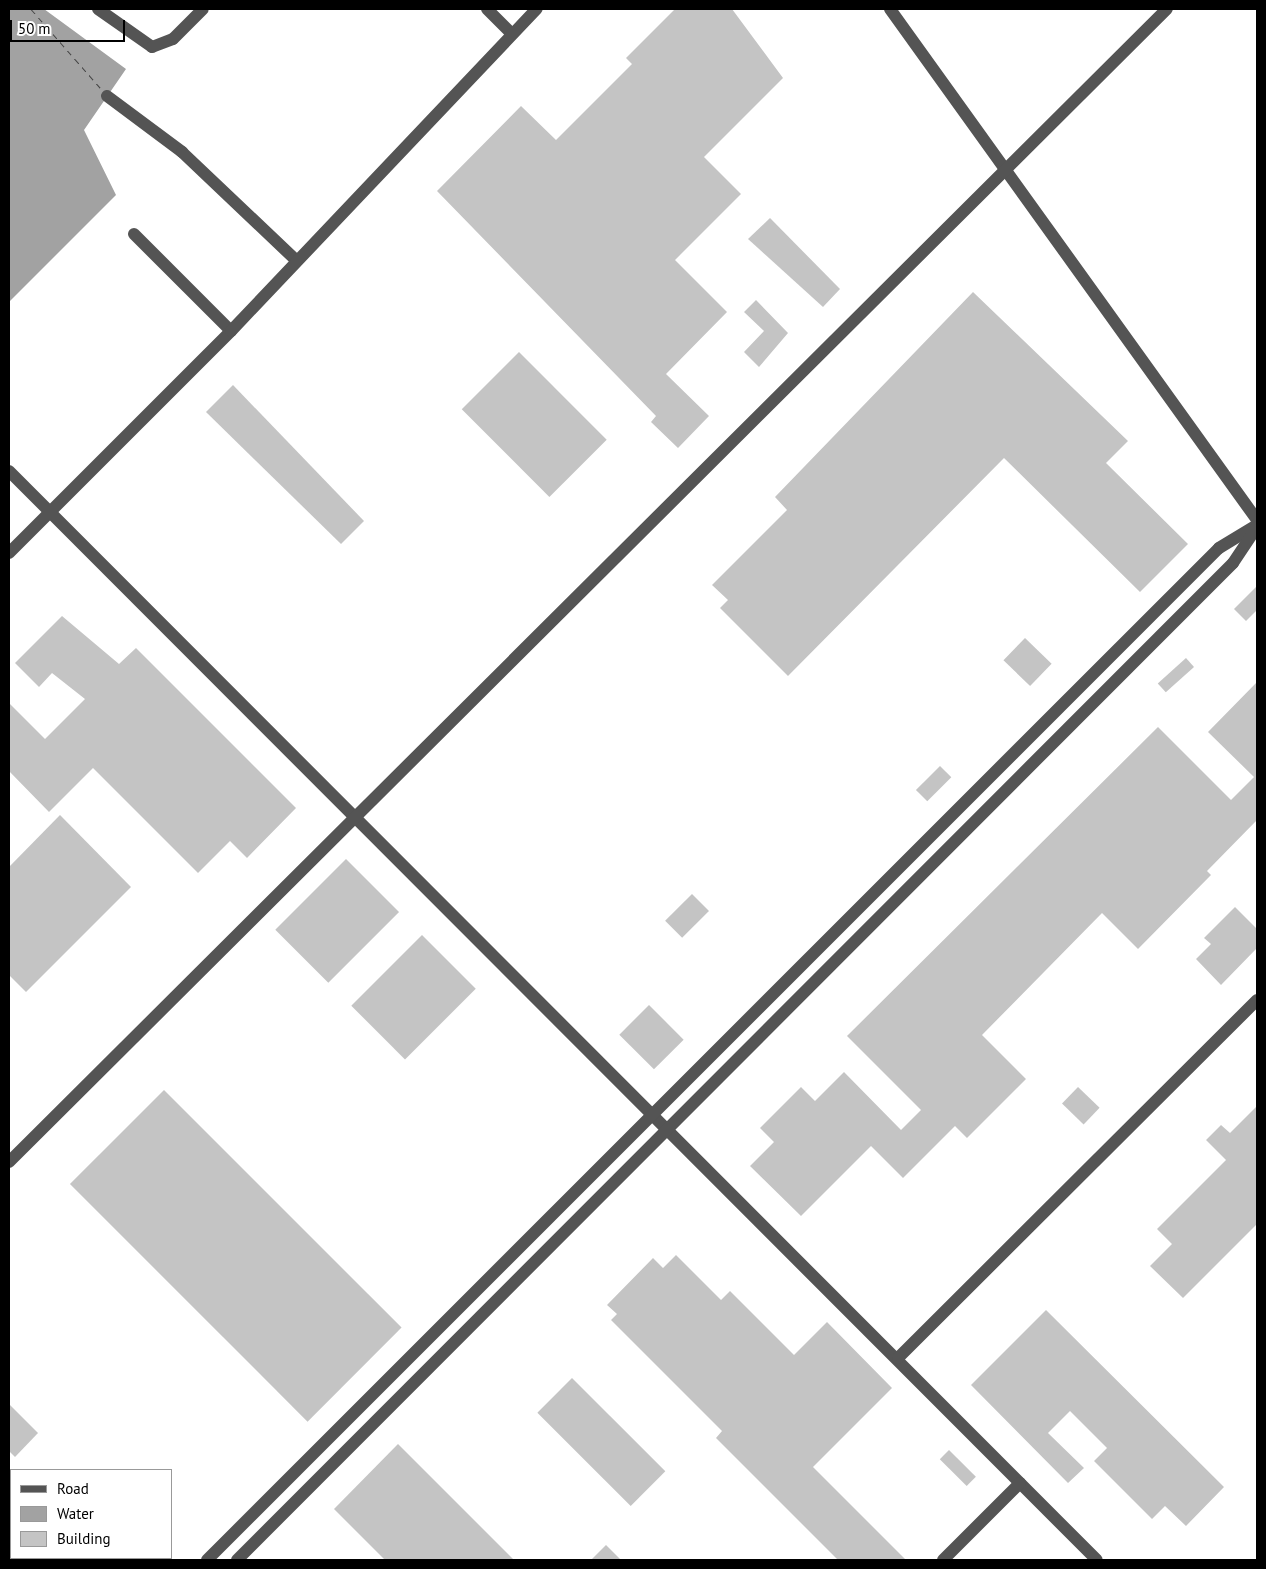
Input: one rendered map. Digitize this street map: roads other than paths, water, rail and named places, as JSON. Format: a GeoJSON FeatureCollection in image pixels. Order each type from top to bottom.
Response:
{"type":"FeatureCollection","features":[{"type":"Feature","properties":{"kind":"street"},"geometry":{"type":"LineString","coordinates":[[98,9],[152,46],[173,39],[203,9]]}},
{"type":"Feature","properties":{"kind":"street"},"geometry":{"type":"LineString","coordinates":[[487,9],[512,34]]}},
{"type":"Feature","properties":{"kind":"street"},"geometry":{"type":"LineString","coordinates":[[9,553],[231,331],[536,9]]}},
{"type":"Feature","properties":{"kind":"street"},"geometry":{"type":"LineString","coordinates":[[890,9],[1257,520]]}},
{"type":"Feature","properties":{"kind":"street"},"geometry":{"type":"LineString","coordinates":[[9,1162],[1167,9]]}},
{"type":"Feature","properties":{"kind":"street"},"geometry":{"type":"LineString","coordinates":[[108,96],[165,137],[297,261]]}},
{"type":"Feature","properties":{"kind":"street"},"geometry":{"type":"LineString","coordinates":[[134,234],[231,331]]}},
{"type":"Feature","properties":{"kind":"street"},"geometry":{"type":"LineString","coordinates":[[9,471],[356,815],[652,1116],[898,1358],[1097,1560]]}},
{"type":"Feature","properties":{"kind":"street"},"geometry":{"type":"LineString","coordinates":[[207,1560],[1219,548],[1257,526]]}},
{"type":"Feature","properties":{"kind":"street"},"geometry":{"type":"LineString","coordinates":[[237,1560],[668,1132],[1233,563],[1257,526]]}},
{"type":"Feature","properties":{"kind":"street"},"geometry":{"type":"LineString","coordinates":[[898,1358],[1257,1000]]}},
{"type":"Feature","properties":{"kind":"street"},"geometry":{"type":"LineString","coordinates":[[943,1560],[1020,1483]]}},
{"type":"Feature","properties":{"kind":"water"},"geometry":{"type":"Polygon","coordinates":[[[9,9],[44,9],[126,69],[84,130],[116,195],[9,302],[9,9]]]}}]}
